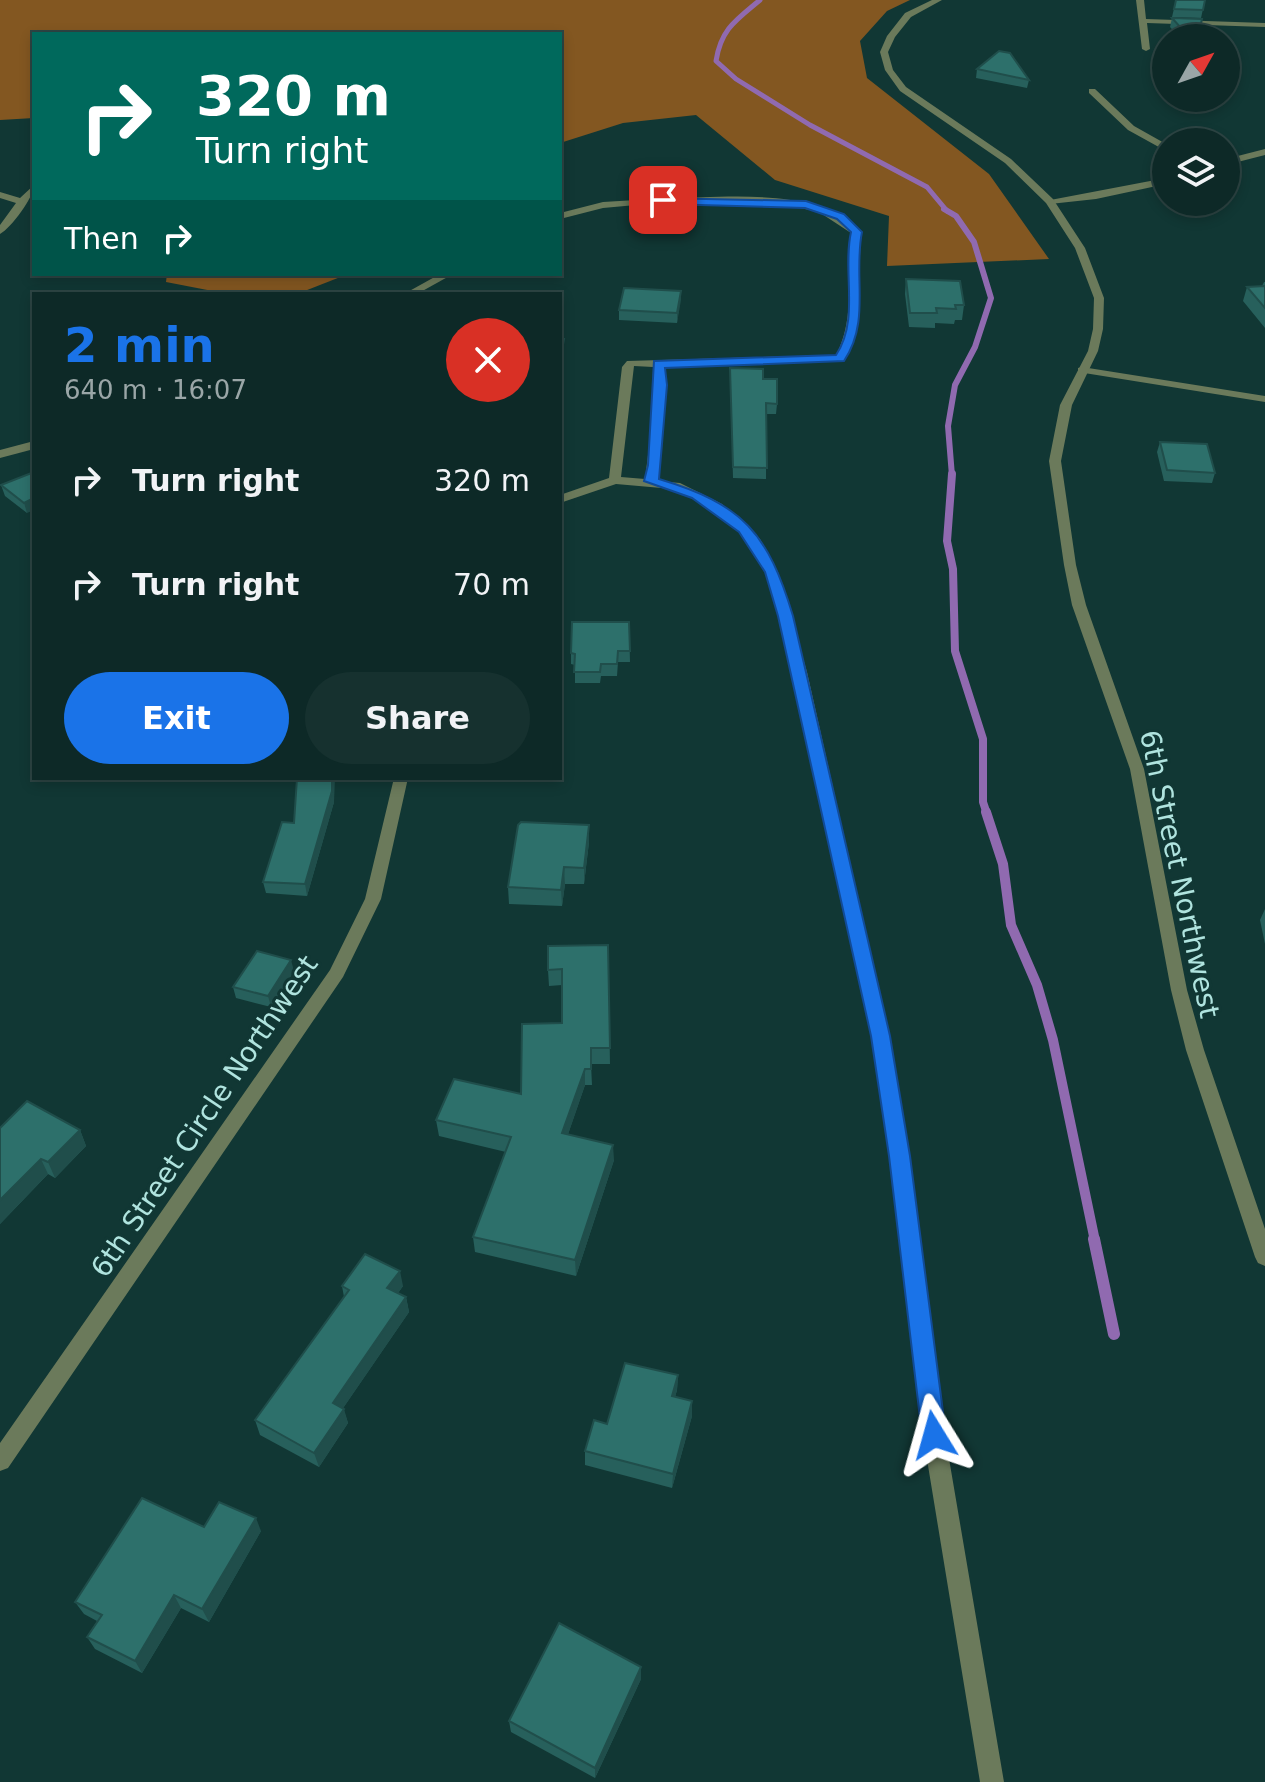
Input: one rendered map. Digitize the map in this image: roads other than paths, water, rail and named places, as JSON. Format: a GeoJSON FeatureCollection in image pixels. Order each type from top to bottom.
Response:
{"type":"FeatureCollection","features":[{"type":"Feature","properties":{"kind":"street","name":"6th Street Northwest"},"geometry":{"type":"LineString","coordinates":[[938,0],[908,15],[891,36],[884,52],[889,70],[903,89],[1008,161],[1050,201],[1080,248],[1099,298],[1098,329],[1093,351],[1066,405],[1055,461],[1070,565],[1079,605],[1137,769],[1179,990],[1195,1050],[1265,1257]]}},
{"type":"Feature","properties":{"kind":"street"},"geometry":{"type":"LineString","coordinates":[[1140,0],[1146,49]]}},
{"type":"Feature","properties":{"kind":"street"},"geometry":{"type":"LineString","coordinates":[[1142,21],[1265,25]]}},
{"type":"Feature","properties":{"kind":"street"},"geometry":{"type":"LineString","coordinates":[[1092,91],[1131,128],[1152,140]]}},
{"type":"Feature","properties":{"kind":"street"},"geometry":{"type":"LineString","coordinates":[[1240,158],[1265,152]]}},
{"type":"Feature","properties":{"kind":"street"},"geometry":{"type":"LineString","coordinates":[[1050,201],[1096,196],[1152,184]]}},
{"type":"Feature","properties":{"kind":"street"},"geometry":{"type":"LineString","coordinates":[[0,231],[20,201],[32,190]]}},
{"type":"Feature","properties":{"kind":"street"},"geometry":{"type":"LineString","coordinates":[[0,195],[20,201]]}},
{"type":"Feature","properties":{"kind":"street"},"geometry":{"type":"LineString","coordinates":[[562,216],[609,204],[663,200],[806,204],[840,216],[856,232],[853,248],[855,305],[848,345],[840,358],[631,363],[627,367],[615,480]]}},
{"type":"Feature","properties":{"kind":"street"},"geometry":{"type":"LineString","coordinates":[[413,292],[444,276]]}},
{"type":"Feature","properties":{"kind":"street"},"geometry":{"type":"LineString","coordinates":[[651,481],[655,465],[660,385],[658,364]]}},
{"type":"Feature","properties":{"kind":"street"},"geometry":{"type":"LineString","coordinates":[[1082,370],[1265,399]]}},
{"type":"Feature","properties":{"kind":"street"},"geometry":{"type":"LineString","coordinates":[[0,454],[32,446]]}},
{"type":"Feature","properties":{"kind":"street"},"geometry":{"type":"LineString","coordinates":[[562,498],[615,480],[651,481],[697,495],[744,529],[756,542],[772,572],[786,616],[880,1036],[900,1156],[934,1435],[992,1782]]}},
{"type":"Feature","properties":{"kind":"street","name":"6th Street Circle Northwest"},"geometry":{"type":"LineString","coordinates":[[0,1461],[337,973],[373,899],[401,780]]}},
{"type":"Feature","properties":{"kind":"waterway"},"geometry":{"type":"LineString","coordinates":[[760,0],[726,33],[716,61],[736,79],[810,125],[927,187],[947,211]]}},
{"type":"Feature","properties":{"kind":"waterway"},"geometry":{"type":"LineString","coordinates":[[947,211],[956,216],[974,242],[991,298],[975,347],[955,385],[948,426],[952,475]]}},
{"type":"Feature","properties":{"kind":"waterway"},"geometry":{"type":"LineString","coordinates":[[952,475],[947,541],[953,569],[955,651],[983,739],[983,802],[987,814]]}},
{"type":"Feature","properties":{"kind":"waterway"},"geometry":{"type":"LineString","coordinates":[[986,812],[1003,864],[1011,925],[1037,985],[1053,1040],[1095,1241]]}},
{"type":"Feature","properties":{"kind":"waterway"},"geometry":{"type":"LineString","coordinates":[[1094,1239],[1114,1334]]}}]}
